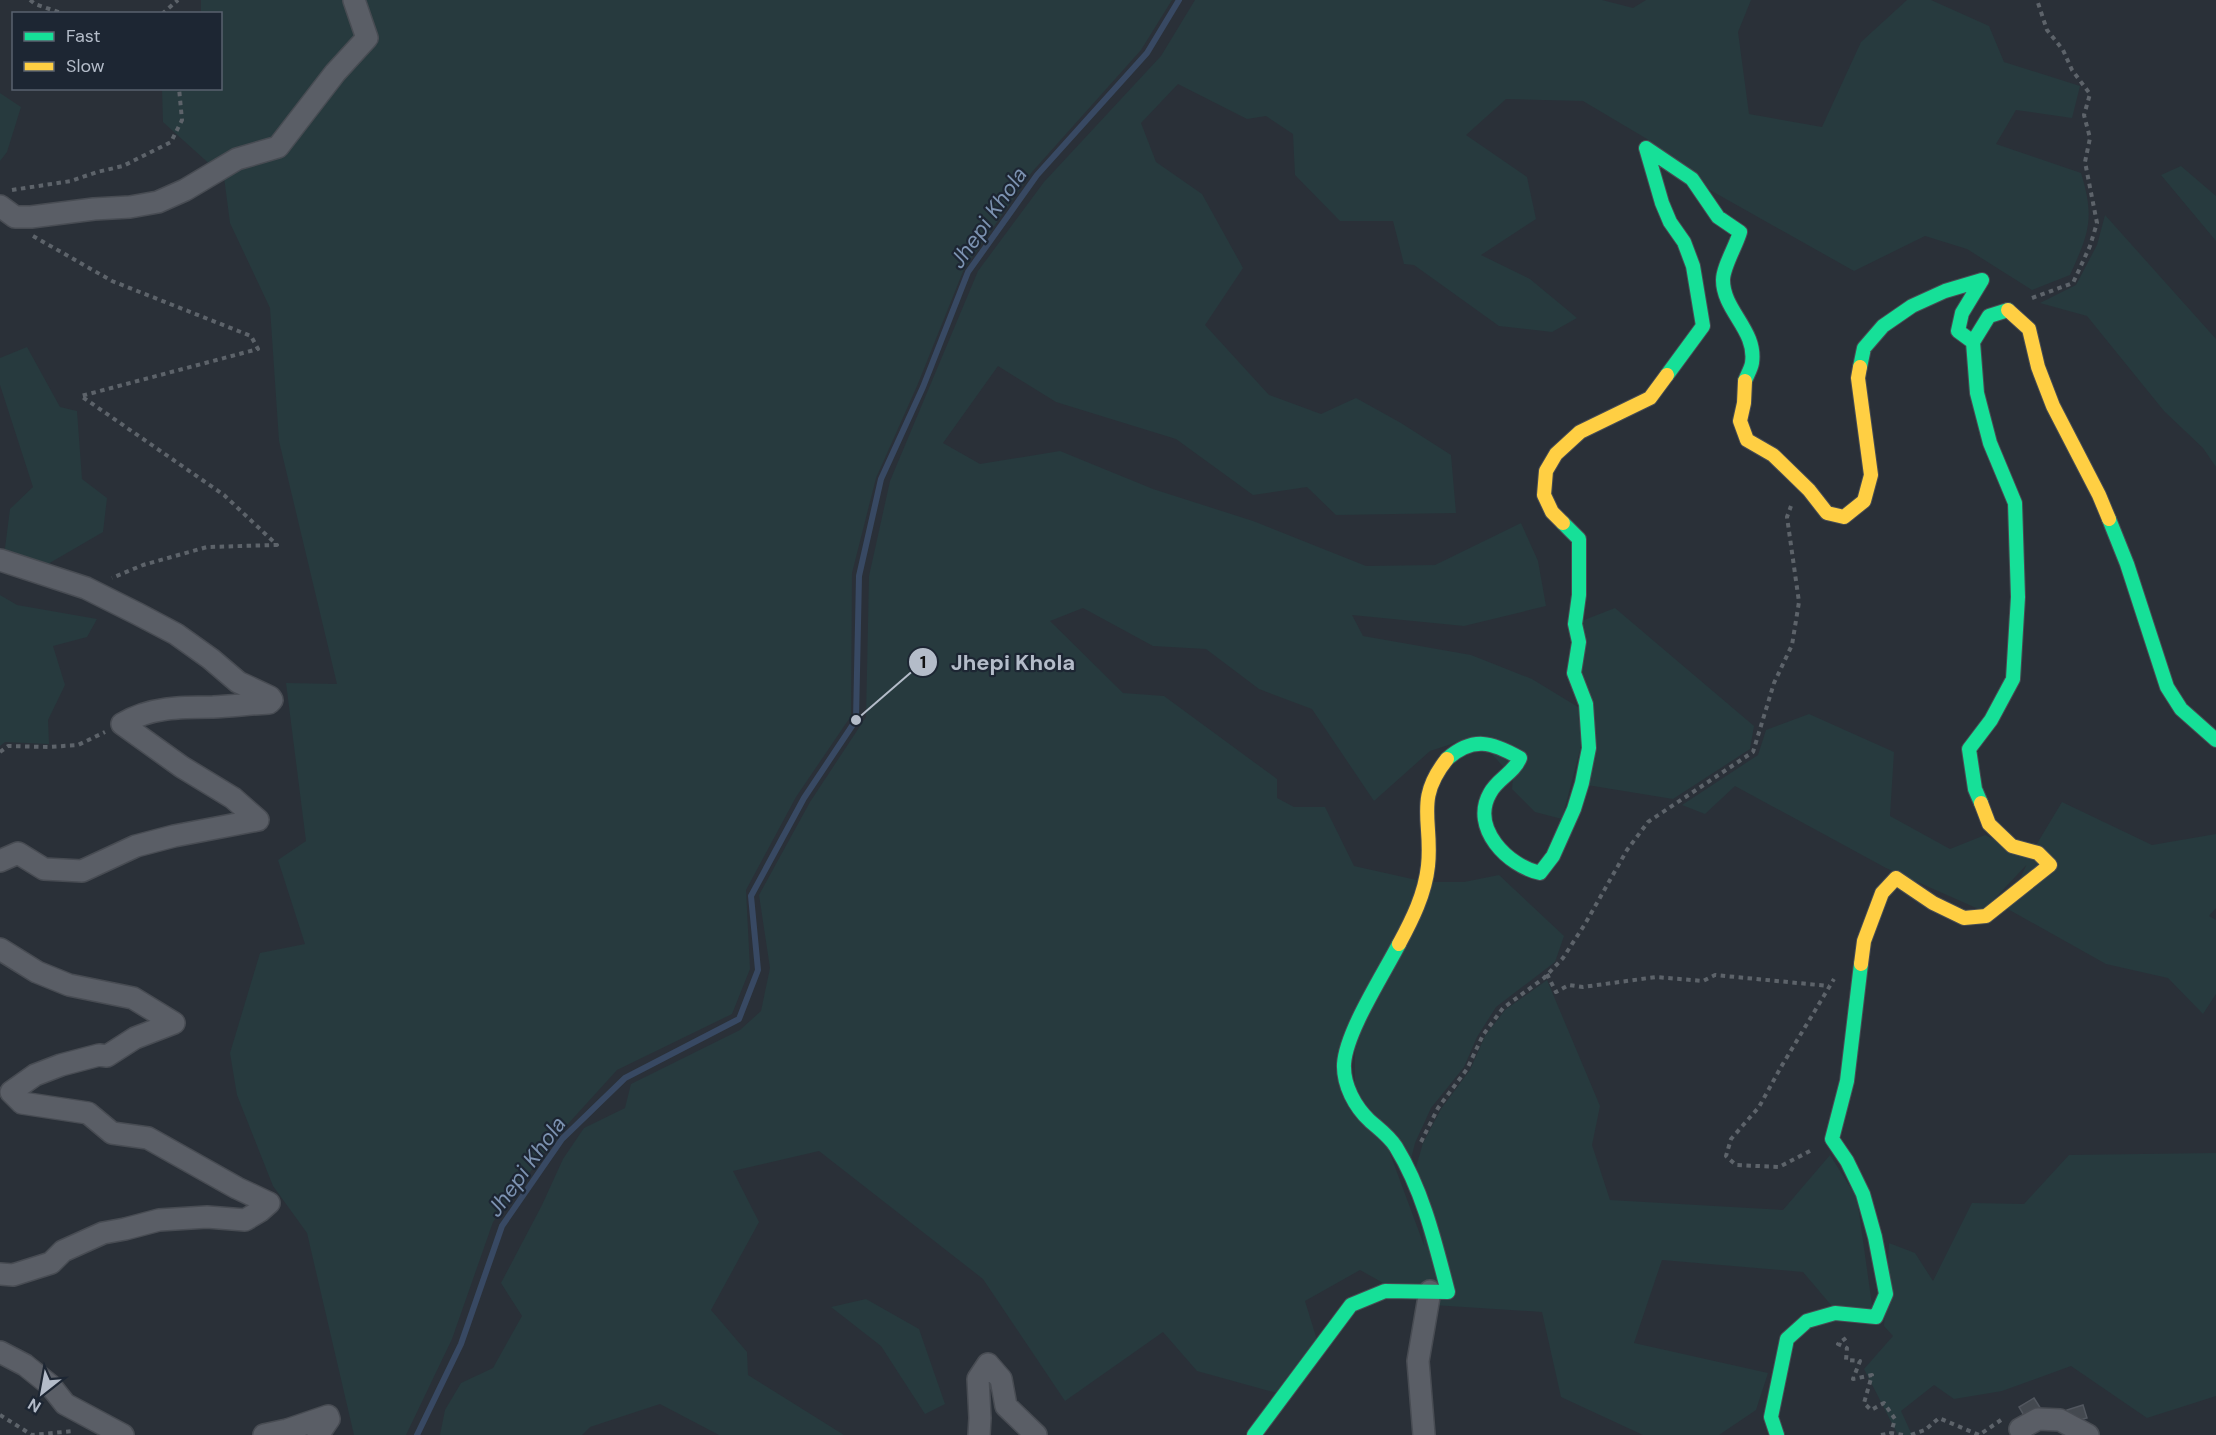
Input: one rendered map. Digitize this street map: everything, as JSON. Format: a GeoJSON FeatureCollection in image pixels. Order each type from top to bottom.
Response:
{"type":"FeatureCollection","features":[{"type":"Feature","properties":{"kind":"street"},"geometry":{"type":"LineString","coordinates":[[8,204],[31,218],[158,202],[185,190],[237,159],[278,147],[335,73],[367,38],[354,0]]}},
{"type":"Feature","properties":{"kind":"street"},"geometry":{"type":"LineString","coordinates":[[1254,1435],[1351,1305],[1385,1291],[1448,1292],[1427,1211],[1411,1175],[1393,1142],[1368,1119],[1351,1095],[1344,1067],[1351,1035],[1408,924],[1426,879],[1428,856],[1426,800],[1434,775],[1446,759],[1461,748],[1483,742],[1500,746],[1520,758],[1516,769],[1501,778],[1489,794],[1484,811],[1484,826],[1493,842],[1520,869],[1540,873],[1553,856],[1574,809],[1589,748],[1586,704],[1574,673],[1579,642],[1575,624],[1579,595],[1579,539],[1552,512],[1544,495],[1546,471],[1556,454],[1580,432],[1650,398],[1703,326],[1693,266],[1684,242],[1670,222],[1662,203],[1646,148],[1692,179],[1718,217],[1740,232],[1735,249],[1727,263],[1723,280],[1734,312],[1749,335],[1752,363],[1744,382],[1744,403],[1740,421],[1747,440],[1773,455],[1827,513],[1844,517],[1864,501],[1870,476],[1868,443],[1858,378],[1864,348],[1883,326],[1912,306],[1945,291],[1982,280],[1962,313],[1958,331],[1973,342]]}},
{"type":"Feature","properties":{"kind":"street"},"geometry":{"type":"LineString","coordinates":[[1777,1435],[1771,1417],[1787,1340],[1807,1322],[1835,1313],[1876,1317],[1886,1294],[1875,1237],[1863,1194],[1833,1139],[1847,1081],[1864,941],[1882,893],[1896,878],[1933,903],[1964,918],[1986,916],[2050,865],[2038,854],[2012,846],[1989,824],[1975,789],[1969,749],[1991,720],[2013,679],[2018,597],[2015,503],[1990,443],[1977,393],[1973,342],[1989,316],[2008,310],[2029,329],[2038,367],[2053,406],[2099,495],[2127,564],[2167,687],[2181,709],[2216,740]]}},
{"type":"Feature","properties":{"kind":"street"},"geometry":{"type":"LineString","coordinates":[[0,560],[86,588],[176,634],[238,682],[272,700],[269,703],[176,707],[132,717],[122,724],[182,767],[233,798],[258,820],[135,846],[82,871],[44,869],[18,853],[0,861]]}},
{"type":"Feature","properties":{"kind":"street"},"geometry":{"type":"LineString","coordinates":[[0,949],[37,972],[69,985],[133,998],[174,1023],[135,1038],[107,1056],[99,1055],[61,1065],[35,1075],[11,1092],[22,1103],[88,1113],[112,1133],[148,1138],[237,1188],[269,1203],[245,1220],[207,1217],[159,1220],[102,1233],[63,1251],[51,1263],[13,1275],[0,1274]]}},
{"type":"Feature","properties":{"kind":"street"},"geometry":{"type":"LineString","coordinates":[[1424,1435],[1418,1361],[1430,1290]]}},
{"type":"Feature","properties":{"kind":"street"},"geometry":{"type":"LineString","coordinates":[[0,1352],[25,1365],[50,1385],[65,1404],[123,1435]]}},
{"type":"Feature","properties":{"kind":"street"},"geometry":{"type":"LineString","coordinates":[[979,1435],[978,1379],[988,1364],[1001,1380],[1006,1406],[1036,1435]]}},
{"type":"Feature","properties":{"kind":"street"},"geometry":{"type":"LineString","coordinates":[[264,1435],[328,1416],[329,1419],[318,1435]]}},
{"type":"Feature","properties":{"kind":"street"},"geometry":{"type":"LineString","coordinates":[[2011,1424],[2038,1419],[2060,1420],[2088,1435]]}},
{"type":"Feature","properties":{"kind":"path"},"geometry":{"type":"LineString","coordinates":[[30,0],[58,12]]}},
{"type":"Feature","properties":{"kind":"path"},"geometry":{"type":"LineString","coordinates":[[164,12],[178,0]]}},
{"type":"Feature","properties":{"kind":"path"},"geometry":{"type":"LineString","coordinates":[[2008,310],[2073,282],[2090,246],[2097,222],[2085,162],[2090,138],[2084,115],[2090,94],[2072,70],[2063,50],[2047,30],[2037,0]]}},
{"type":"Feature","properties":{"kind":"path"},"geometry":{"type":"LineString","coordinates":[[86,588],[143,565],[207,547],[277,545],[224,495],[81,396],[258,350],[251,336],[112,281],[19,227],[8,204],[63,183],[123,166],[171,142],[182,120],[179,90]]}},
{"type":"Feature","properties":{"kind":"path"},"geometry":{"type":"LineString","coordinates":[[1420,1143],[1437,1108],[1467,1069],[1483,1035],[1503,1008],[1547,974],[1569,950],[1627,850],[1648,822],[1753,752],[1774,684],[1792,645],[1799,602],[1786,517],[1794,498],[1816,499]]}},
{"type":"Feature","properties":{"kind":"path"},"geometry":{"type":"LineString","coordinates":[[0,752],[8,746],[78,745],[122,724]]}},
{"type":"Feature","properties":{"kind":"path"},"geometry":{"type":"LineString","coordinates":[[1547,974],[1556,992],[1569,985],[1583,987],[1656,977],[1703,981],[1715,975],[1829,986]]}},
{"type":"Feature","properties":{"kind":"path"},"geometry":{"type":"LineString","coordinates":[[1833,1139],[1779,1167],[1737,1165],[1725,1156],[1731,1139],[1759,1107],[1837,974]]}},
{"type":"Feature","properties":{"kind":"path"},"geometry":{"type":"LineString","coordinates":[[1876,1317],[1838,1344],[1847,1348],[1846,1360],[1860,1361],[1853,1379],[1872,1375],[1864,1403],[1871,1410],[1884,1403],[1895,1419],[1891,1433]]}},
{"type":"Feature","properties":{"kind":"path"},"geometry":{"type":"LineString","coordinates":[[0,1415],[32,1435],[77,1431]]}},
{"type":"Feature","properties":{"kind":"path"},"geometry":{"type":"LineString","coordinates":[[1911,1435],[1925,1430],[1939,1418],[1979,1435],[2011,1424]]}},
{"type":"Feature","properties":{"kind":"path"},"geometry":{"type":"LineString","coordinates":[[1881,1435],[1891,1433],[1903,1435]]}},
{"type":"Feature","properties":{"kind":"green space"},"geometry":{"type":"Polygon","coordinates":[[[201,0],[1172,0],[1141,50],[1032,172],[964,269],[917,386],[876,478],[852,573],[851,716],[796,797],[746,890],[750,969],[732,1014],[617,1070],[557,1136],[493,1222],[452,1339],[406,1435],[354,1435],[307,1233],[273,1186],[237,1095],[230,1053],[260,953],[305,944],[278,860],[306,841],[286,683],[337,684],[279,441],[270,308],[230,223],[224,177],[163,122],[162,90],[222,90],[222,12],[201,12],[201,0]]]}},
{"type":"Feature","properties":{"kind":"green space"},"geometry":{"type":"Polygon","coordinates":[[[1195,0],[1602,0],[1633,8],[1646,0],[1751,0],[1738,32],[1749,114],[1822,127],[1861,42],[1907,0],[1931,0],[1989,26],[2004,62],[2080,86],[2072,118],[2016,110],[1996,144],[2081,173],[2089,214],[2086,236],[2070,275],[2032,290],[1967,249],[1925,236],[1854,271],[1710,190],[1647,139],[1583,101],[1506,99],[1466,135],[1527,177],[1536,219],[1481,255],[1530,279],[1577,318],[1552,332],[1499,326],[1414,265],[1404,264],[1393,221],[1340,221],[1295,175],[1293,134],[1266,116],[1247,119],[1178,84],[1141,123],[1156,162],[1202,194],[1243,268],[1205,325],[1269,395],[1321,414],[1356,398],[1451,455],[1456,513],[1336,515],[1307,487],[1253,495],[1176,439],[1056,402],[998,366],[943,443],[980,464],[1060,451],[1153,489],[1253,521],[1366,566],[1435,565],[1521,523],[1538,561],[1546,606],[1464,626],[1352,615],[1363,636],[1471,655],[1532,679],[1578,707],[1581,746],[1562,819],[1535,812],[1512,789],[1513,778],[1476,736],[1430,751],[1374,801],[1312,709],[1259,689],[1206,649],[1153,646],[1083,608],[1050,621],[1123,693],[1164,696],[1277,779],[1277,798],[1294,807],[1325,807],[1354,866],[1421,881],[1338,1068],[1388,1148],[1438,1283],[1385,1284],[1360,1270],[1305,1301],[1317,1340],[1277,1393],[1197,1371],[1163,1332],[1065,1401],[983,1279],[819,1151],[733,1171],[759,1222],[711,1310],[747,1352],[748,1375],[844,1435],[719,1435],[660,1404],[590,1427],[582,1435],[440,1435],[445,1410],[461,1383],[493,1368],[522,1316],[501,1283],[563,1159],[584,1128],[625,1108],[631,1084],[740,1030],[761,1011],[770,968],[759,895],[810,802],[866,717],[869,576],[890,481],[978,271],[1044,182],[1161,56],[1195,0]]]}},
{"type":"Feature","properties":{"kind":"green space"},"geometry":{"type":"Polygon","coordinates":[[[0,93],[21,107],[7,152],[0,161],[0,93]]]}},
{"type":"Feature","properties":{"kind":"green space"},"geometry":{"type":"Polygon","coordinates":[[[2181,166],[2216,196],[2216,241],[2161,175],[2181,166]]]}},
{"type":"Feature","properties":{"kind":"green space"},"geometry":{"type":"Polygon","coordinates":[[[2105,215],[2216,339],[2216,467],[2203,448],[2164,411],[2087,316],[2040,303],[2076,285],[2097,245],[2105,215]]]}},
{"type":"Feature","properties":{"kind":"green space"},"geometry":{"type":"Polygon","coordinates":[[[27,347],[60,407],[77,411],[82,479],[107,498],[103,532],[41,568],[4,556],[10,509],[33,487],[0,385],[0,358],[27,347]]]}},
{"type":"Feature","properties":{"kind":"green space"},"geometry":{"type":"Polygon","coordinates":[[[0,595],[17,605],[97,619],[87,637],[53,646],[65,685],[48,720],[49,744],[5,742],[0,746],[0,595]]]}},
{"type":"Feature","properties":{"kind":"green space"},"geometry":{"type":"Polygon","coordinates":[[[1615,608],[1754,726],[1750,749],[1673,799],[1587,785],[1579,622],[1615,608]]]}},
{"type":"Feature","properties":{"kind":"green space"},"geometry":{"type":"Polygon","coordinates":[[[1809,714],[1894,752],[1890,816],[1950,849],[1985,835],[2033,858],[1983,911],[1886,868],[1735,786],[1705,814],[1682,805],[1758,755],[1766,730],[1809,714]]]}},
{"type":"Feature","properties":{"kind":"green space"},"geometry":{"type":"Polygon","coordinates":[[[2062,802],[2152,845],[2216,834],[2216,908],[2209,916],[2216,920],[2216,994],[2203,1014],[2168,978],[2106,964],[2006,908],[2035,847],[2062,802]]]}},
{"type":"Feature","properties":{"kind":"green space"},"geometry":{"type":"Polygon","coordinates":[[[1499,875],[1564,936],[1555,962],[1496,1007],[1477,1037],[1464,1067],[1431,1108],[1415,1143],[1410,1163],[1355,1091],[1355,1037],[1431,882],[1464,882],[1499,875]]]}},
{"type":"Feature","properties":{"kind":"green space"},"geometry":{"type":"Polygon","coordinates":[[[1547,980],[1600,1106],[1592,1145],[1610,1200],[1783,1210],[1830,1155],[1857,1198],[1873,1312],[1831,1305],[1803,1272],[1662,1260],[1634,1343],[1768,1373],[1756,1410],[1719,1435],[1643,1435],[1561,1397],[1542,1312],[1433,1305],[1414,1174],[1423,1143],[1441,1109],[1470,1070],[1485,1036],[1505,1010],[1547,980]]]}},
{"type":"Feature","properties":{"kind":"green space"},"geometry":{"type":"Polygon","coordinates":[[[2216,1153],[2216,1396],[2147,1418],[2071,1366],[2002,1391],[1954,1399],[1934,1385],[1901,1411],[1912,1435],[1898,1435],[1864,1369],[1893,1336],[1884,1326],[1889,1243],[1915,1253],[1933,1281],[1972,1203],[2024,1204],[2069,1155],[2216,1153]]]}},
{"type":"Feature","properties":{"kind":"green space"},"geometry":{"type":"Polygon","coordinates":[[[866,1299],[919,1329],[945,1404],[925,1414],[881,1346],[831,1307],[866,1299]]]}},
{"type":"Feature","properties":{"kind":"building"},"geometry":{"type":"Polygon","coordinates":[[[2034,1398],[2041,1409],[2026,1419],[2019,1407],[2034,1398]]]}},
{"type":"Feature","properties":{"kind":"building"},"geometry":{"type":"Polygon","coordinates":[[[2083,1405],[2087,1418],[2071,1422],[2067,1410],[2083,1405]]]}},
{"type":"Feature","properties":{"kind":"waterway","name":"Jhepi Khola"},"geometry":{"type":"LineString","coordinates":[[417,1435],[461,1344],[502,1226],[562,1139],[625,1078],[739,1019],[758,970],[751,896],[804,798],[856,720],[859,576],[881,479],[923,387],[968,272],[1037,175],[1147,53],[1179,0]]}},
{"type":"Feature","properties":{"kind":"traffic: fast"},"geometry":{"type":"LineString","coordinates":[[1667,375],[1703,326],[1693,266],[1684,242],[1670,222],[1662,203],[1646,148],[1692,179],[1718,217],[1740,232],[1723,280],[1728,301],[1750,340],[1751,365],[1745,381]]}},
{"type":"Feature","properties":{"kind":"traffic: fast"},"geometry":{"type":"LineString","coordinates":[[1860,367],[1864,348],[1883,326],[1912,306],[1945,291],[1982,280],[1962,313],[1958,331],[1973,342]]}},
{"type":"Feature","properties":{"kind":"traffic: fast"},"geometry":{"type":"LineString","coordinates":[[1981,803],[1975,789],[1969,749],[1991,720],[2013,679],[2018,597],[2015,503],[1990,443],[1977,393],[1973,342],[1989,316],[2008,310]]}},
{"type":"Feature","properties":{"kind":"traffic: fast"},"geometry":{"type":"LineString","coordinates":[[2109,519],[2127,564],[2167,687],[2181,709],[2216,740]]}},
{"type":"Feature","properties":{"kind":"traffic: fast"},"geometry":{"type":"LineString","coordinates":[[1447,759],[1474,744],[1491,745],[1520,758],[1514,768],[1490,793],[1485,806],[1485,819],[1489,832],[1505,854],[1528,869],[1540,873],[1553,856],[1574,809],[1589,748],[1586,704],[1574,673],[1579,642],[1575,624],[1579,595],[1579,539],[1563,523]]}},
{"type":"Feature","properties":{"kind":"traffic: fast"},"geometry":{"type":"LineString","coordinates":[[1254,1435],[1351,1305],[1385,1291],[1448,1292],[1427,1217],[1414,1181],[1393,1143],[1355,1102],[1344,1072],[1346,1051],[1351,1036],[1399,944]]}},
{"type":"Feature","properties":{"kind":"traffic: fast"},"geometry":{"type":"LineString","coordinates":[[1777,1435],[1771,1417],[1787,1339],[1807,1321],[1835,1313],[1876,1317],[1886,1294],[1875,1237],[1863,1194],[1847,1161],[1832,1139],[1847,1081],[1861,964]]}},
{"type":"Feature","properties":{"kind":"traffic: slow"},"geometry":{"type":"LineString","coordinates":[[2008,310],[2029,329],[2038,367],[2053,406],[2109,519]]}},
{"type":"Feature","properties":{"kind":"traffic: slow"},"geometry":{"type":"LineString","coordinates":[[1745,381],[1740,421],[1747,440],[1773,455],[1809,490],[1827,513],[1844,517],[1864,501],[1871,475],[1858,378],[1860,367]]}},
{"type":"Feature","properties":{"kind":"traffic: slow"},"geometry":{"type":"LineString","coordinates":[[1563,523],[1552,512],[1544,495],[1546,471],[1556,454],[1580,432],[1650,398],[1667,375]]}},
{"type":"Feature","properties":{"kind":"traffic: slow"},"geometry":{"type":"LineString","coordinates":[[1399,944],[1424,887],[1429,850],[1428,799],[1437,774],[1447,759]]}},
{"type":"Feature","properties":{"kind":"traffic: slow"},"geometry":{"type":"LineString","coordinates":[[1861,964],[1864,941],[1882,893],[1896,878],[1933,903],[1964,918],[1986,916],[2050,865],[2038,853],[2012,846],[1989,824],[1981,803]]}},
{"type":"Feature","properties":{"kind":"place","name":"Jhepi Khola"},"geometry":{"type":"Point","coordinates":[856,720]}}]}
